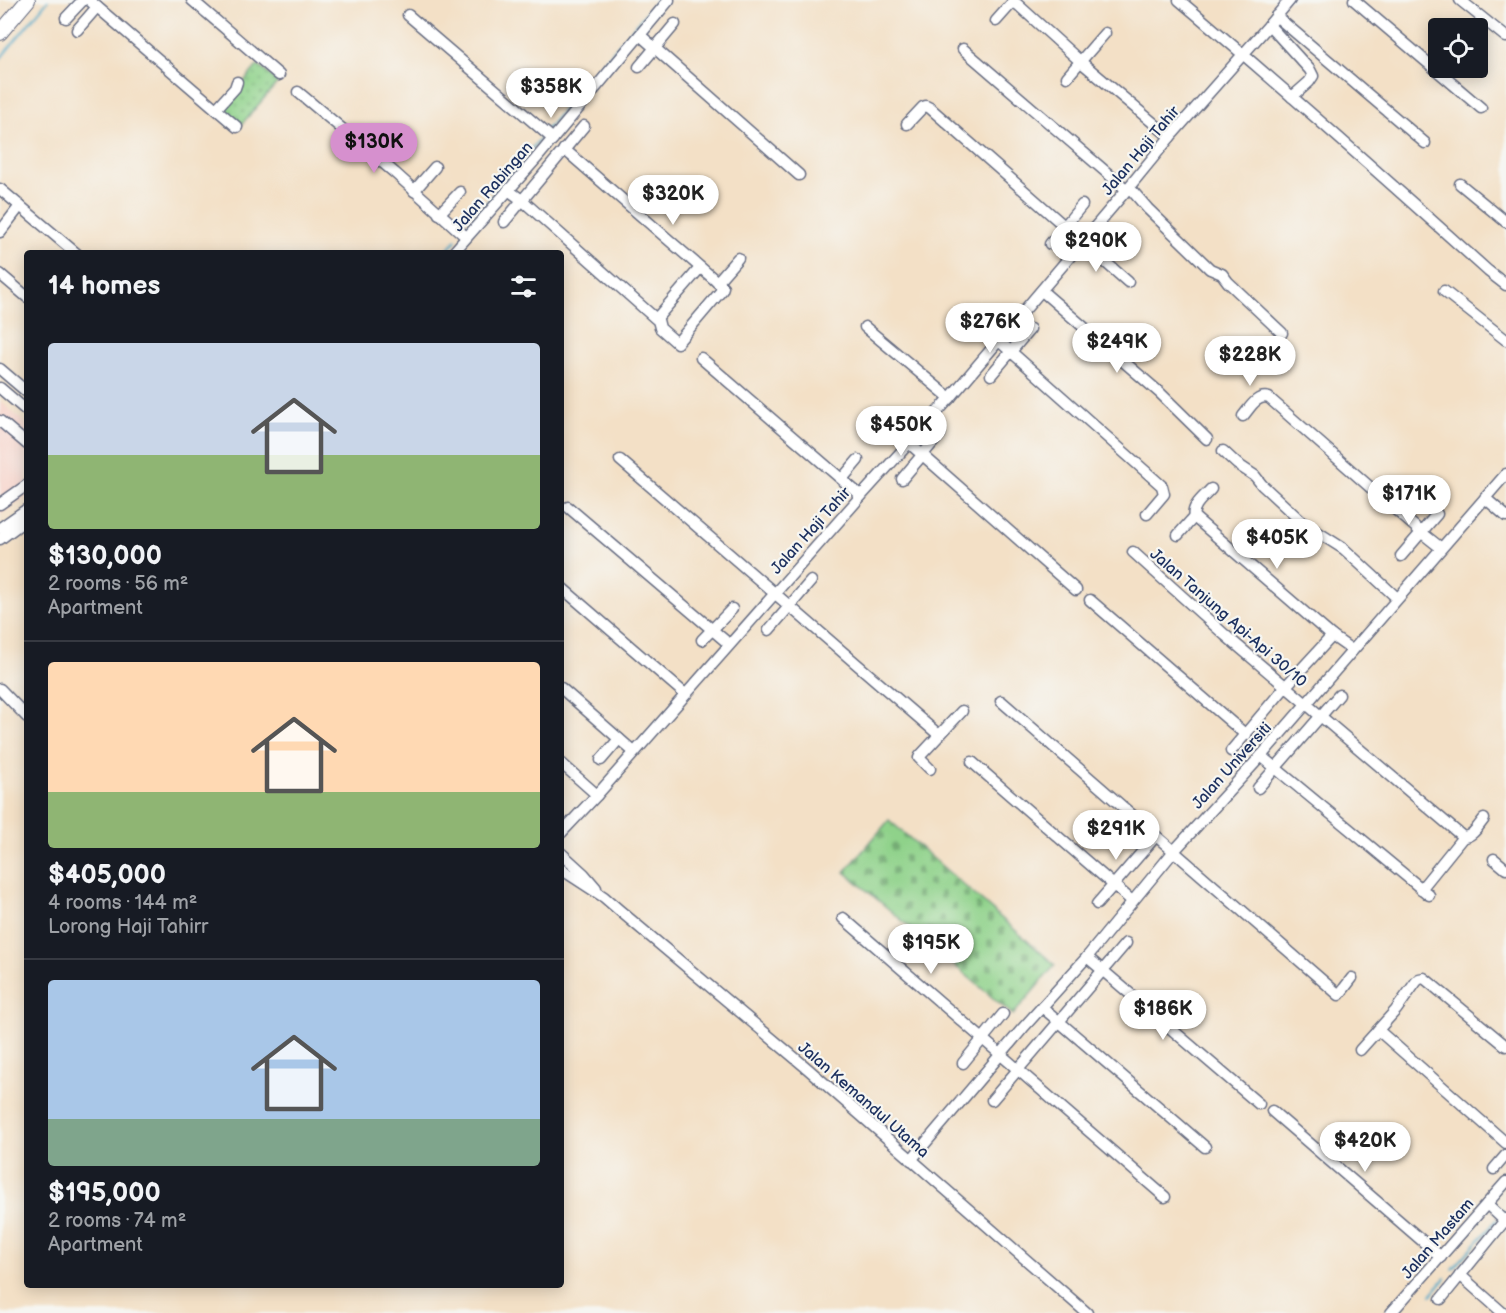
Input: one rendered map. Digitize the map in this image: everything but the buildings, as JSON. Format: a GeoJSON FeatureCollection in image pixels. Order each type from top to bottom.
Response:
{"type":"FeatureCollection","features":[{"type":"Feature","properties":{"kind":"main road"},"geometry":{"type":"LineString","coordinates":[[3,31],[28,0]]}},
{"type":"Feature","properties":{"kind":"street"},"geometry":{"type":"LineString","coordinates":[[66,18],[83,0]]}},
{"type":"Feature","properties":{"kind":"street"},"geometry":{"type":"LineString","coordinates":[[192,0],[279,75]]}},
{"type":"Feature","properties":{"kind":"street","name":"Jalan Rabingan"},"geometry":{"type":"LineString","coordinates":[[455,250],[508,190],[547,134],[640,35],[669,0]]}},
{"type":"Feature","properties":{"kind":"street"},"geometry":{"type":"LineString","coordinates":[[1179,0],[1243,53],[1506,285]]}},
{"type":"Feature","properties":{"kind":"street","name":"Jalan Haji Tahir"},"geometry":{"type":"LineString","coordinates":[[564,830],[950,398],[1170,137],[1290,0]]}},
{"type":"Feature","properties":{"kind":"street"},"geometry":{"type":"LineString","coordinates":[[1354,0],[1481,108]]}},
{"type":"Feature","properties":{"kind":"street"},"geometry":{"type":"LineString","coordinates":[[1460,0],[1506,37]]}},
{"type":"Feature","properties":{"kind":"street"},"geometry":{"type":"LineString","coordinates":[[996,21],[1012,3],[1017,4],[1170,137]]}},
{"type":"Feature","properties":{"kind":"street"},"geometry":{"type":"LineString","coordinates":[[77,30],[93,4],[237,127]]}},
{"type":"Feature","properties":{"kind":"street"},"geometry":{"type":"LineString","coordinates":[[408,15],[547,134]]}},
{"type":"Feature","properties":{"kind":"street"},"geometry":{"type":"LineString","coordinates":[[1273,20],[1313,76],[1292,97]]}},
{"type":"Feature","properties":{"kind":"street"},"geometry":{"type":"LineString","coordinates":[[1273,20],[1425,143]]}},
{"type":"Feature","properties":{"kind":"street"},"geometry":{"type":"LineString","coordinates":[[639,67],[675,24]]}},
{"type":"Feature","properties":{"kind":"street"},"geometry":{"type":"LineString","coordinates":[[1067,77],[1105,33]]}},
{"type":"Feature","properties":{"kind":"street"},"geometry":{"type":"LineString","coordinates":[[640,35],[799,175]]}},
{"type":"Feature","properties":{"kind":"street"},"geometry":{"type":"LineString","coordinates":[[963,48],[1128,189],[1210,269],[1222,274],[1282,333]]}},
{"type":"Feature","properties":{"kind":"street"},"geometry":{"type":"LineString","coordinates":[[216,109],[235,88],[237,82]]}},
{"type":"Feature","properties":{"kind":"street"},"geometry":{"type":"LineString","coordinates":[[298,92],[466,237]]}},
{"type":"Feature","properties":{"kind":"street"},"geometry":{"type":"LineString","coordinates":[[907,124],[923,107],[930,108],[1128,282]]}},
{"type":"Feature","properties":{"kind":"street"},"geometry":{"type":"LineString","coordinates":[[504,222],[584,126]]}},
{"type":"Feature","properties":{"kind":"street"},"geometry":{"type":"LineString","coordinates":[[508,190],[657,320],[660,328],[677,343],[723,287],[564,149]]}},
{"type":"Feature","properties":{"kind":"street"},"geometry":{"type":"LineString","coordinates":[[414,191],[435,168]]}},
{"type":"Feature","properties":{"kind":"street"},"geometry":{"type":"LineString","coordinates":[[1460,184],[1506,222]]}},
{"type":"Feature","properties":{"kind":"street"},"geometry":{"type":"LineString","coordinates":[[0,189],[72,250]]}},
{"type":"Feature","properties":{"kind":"street"},"geometry":{"type":"LineString","coordinates":[[439,214],[460,192]]}},
{"type":"Feature","properties":{"kind":"street"},"geometry":{"type":"LineString","coordinates":[[1050,244],[1082,205]]}},
{"type":"Feature","properties":{"kind":"street"},"geometry":{"type":"LineString","coordinates":[[0,232],[20,206]]}},
{"type":"Feature","properties":{"kind":"street"},"geometry":{"type":"LineString","coordinates":[[717,282],[738,258]]}},
{"type":"Feature","properties":{"kind":"street"},"geometry":{"type":"LineString","coordinates":[[657,320],[700,268]]}},
{"type":"Feature","properties":{"kind":"street"},"geometry":{"type":"LineString","coordinates":[[0,274],[24,294]]}},
{"type":"Feature","properties":{"kind":"street"},"geometry":{"type":"LineString","coordinates":[[1042,291],[1160,393],[1208,439]]}},
{"type":"Feature","properties":{"kind":"street"},"geometry":{"type":"LineString","coordinates":[[1444,291],[1506,340]]}},
{"type":"Feature","properties":{"kind":"street"},"geometry":{"type":"LineString","coordinates":[[865,327],[950,398]]}},
{"type":"Feature","properties":{"kind":"street"},"geometry":{"type":"LineString","coordinates":[[991,375],[1030,329]]}},
{"type":"Feature","properties":{"kind":"street"},"geometry":{"type":"LineString","coordinates":[[999,341],[1162,486],[1164,494],[1147,514]]}},
{"type":"Feature","properties":{"kind":"street"},"geometry":{"type":"LineString","coordinates":[[701,358],[861,496]]}},
{"type":"Feature","properties":{"kind":"street"},"geometry":{"type":"LineString","coordinates":[[0,369],[24,389]]}},
{"type":"Feature","properties":{"kind":"street"},"geometry":{"type":"LineString","coordinates":[[0,388],[24,408]]}},
{"type":"Feature","properties":{"kind":"street"},"geometry":{"type":"LineString","coordinates":[[1243,416],[1257,399],[1263,396],[1269,398],[1441,548]]}},
{"type":"Feature","properties":{"kind":"street"},"geometry":{"type":"LineString","coordinates":[[0,421],[24,441]]}},
{"type":"Feature","properties":{"kind":"street"},"geometry":{"type":"LineString","coordinates":[[902,479],[940,434]]}},
{"type":"Feature","properties":{"kind":"street"},"geometry":{"type":"LineString","coordinates":[[909,443],[1076,590]]}},
{"type":"Feature","properties":{"kind":"street"},"geometry":{"type":"LineString","coordinates":[[1223,451],[1255,477],[1304,523],[1344,549],[1397,598]]}},
{"type":"Feature","properties":{"kind":"street"},"geometry":{"type":"LineString","coordinates":[[620,460],[939,735]]}},
{"type":"Feature","properties":{"kind":"street"},"geometry":{"type":"LineString","coordinates":[[842,479],[858,460]]}},
{"type":"Feature","properties":{"kind":"street","name":"Jalan Universiti"},"geometry":{"type":"LineString","coordinates":[[911,1160],[1000,1054],[1087,957],[1174,851],[1261,756],[1506,474]]}},
{"type":"Feature","properties":{"kind":"street"},"geometry":{"type":"LineString","coordinates":[[0,504],[24,487]]}},
{"type":"Feature","properties":{"kind":"street"},"geometry":{"type":"LineString","coordinates":[[1211,489],[1195,507],[1194,517],[1332,636],[1352,650]]}},
{"type":"Feature","properties":{"kind":"street"},"geometry":{"type":"LineString","coordinates":[[1485,498],[1506,516]]}},
{"type":"Feature","properties":{"kind":"street"},"geometry":{"type":"LineString","coordinates":[[568,507],[729,644]]}},
{"type":"Feature","properties":{"kind":"street"},"geometry":{"type":"LineString","coordinates":[[0,528],[24,511]]}},
{"type":"Feature","properties":{"kind":"street"},"geometry":{"type":"LineString","coordinates":[[1401,556],[1437,514]]}},
{"type":"Feature","properties":{"kind":"street"},"geometry":{"type":"LineString","coordinates":[[1178,535],[1194,517]]}},
{"type":"Feature","properties":{"kind":"street"},"geometry":{"type":"LineString","coordinates":[[0,539],[24,521]]}},
{"type":"Feature","properties":{"kind":"street","name":"Jalan Tanjung Api-Api 30/10"},"geometry":{"type":"LineString","coordinates":[[1133,552],[1225,635],[1465,837]]}},
{"type":"Feature","properties":{"kind":"street"},"geometry":{"type":"LineString","coordinates":[[769,630],[812,581]]}},
{"type":"Feature","properties":{"kind":"street"},"geometry":{"type":"LineString","coordinates":[[564,590],[685,694]]}},
{"type":"Feature","properties":{"kind":"street"},"geometry":{"type":"LineString","coordinates":[[1090,600],[1246,735]]}},
{"type":"Feature","properties":{"kind":"street"},"geometry":{"type":"LineString","coordinates":[[702,640],[732,609]]}},
{"type":"Feature","properties":{"kind":"street"},"geometry":{"type":"LineString","coordinates":[[1231,751],[1332,636]]}},
{"type":"Feature","properties":{"kind":"street"},"geometry":{"type":"LineString","coordinates":[[0,689],[24,714]]}},
{"type":"Feature","properties":{"kind":"street"},"geometry":{"type":"LineString","coordinates":[[564,691],[634,752]]}},
{"type":"Feature","properties":{"kind":"street"},"geometry":{"type":"LineString","coordinates":[[1258,788],[1339,695]]}},
{"type":"Feature","properties":{"kind":"street"},"geometry":{"type":"LineString","coordinates":[[0,698],[24,723]]}},
{"type":"Feature","properties":{"kind":"street"},"geometry":{"type":"LineString","coordinates":[[1001,701],[1339,995],[1352,978]]}},
{"type":"Feature","properties":{"kind":"street"},"geometry":{"type":"LineString","coordinates":[[930,769],[919,758],[962,711]]}},
{"type":"Feature","properties":{"kind":"street"},"geometry":{"type":"LineString","coordinates":[[601,760],[619,739]]}},
{"type":"Feature","properties":{"kind":"street"},"geometry":{"type":"LineString","coordinates":[[1261,756],[1425,892],[1465,837],[1474,831],[1484,819]]}},
{"type":"Feature","properties":{"kind":"street"},"geometry":{"type":"LineString","coordinates":[[972,762],[1132,901]]}},
{"type":"Feature","properties":{"kind":"street"},"geometry":{"type":"LineString","coordinates":[[564,766],[597,795]]}},
{"type":"Feature","properties":{"kind":"street"},"geometry":{"type":"LineString","coordinates":[[1097,904],[1156,836]]}},
{"type":"Feature","properties":{"kind":"street"},"geometry":{"type":"LineString","coordinates":[[564,855],[604,897]]}},
{"type":"Feature","properties":{"kind":"street"},"geometry":{"type":"LineString","coordinates":[[1494,859],[1506,869]]}},
{"type":"Feature","properties":{"kind":"street"},"geometry":{"type":"LineString","coordinates":[[564,871],[604,897]]}},
{"type":"Feature","properties":{"kind":"street","name":"Jalan Kemandul Utama"},"geometry":{"type":"LineString","coordinates":[[604,897],[808,1070],[1087,1313]]}},
{"type":"Feature","properties":{"kind":"street"},"geometry":{"type":"LineString","coordinates":[[843,918],[1165,1197]]}},
{"type":"Feature","properties":{"kind":"street"},"geometry":{"type":"LineString","coordinates":[[992,1100],[1126,943]]}},
{"type":"Feature","properties":{"kind":"street"},"geometry":{"type":"LineString","coordinates":[[1087,957],[1259,1104]]}},
{"type":"Feature","properties":{"kind":"street"},"geometry":{"type":"LineString","coordinates":[[1360,1050],[1396,1010],[1416,982],[1424,978],[1506,1046]]}},
{"type":"Feature","properties":{"kind":"street"},"geometry":{"type":"LineString","coordinates":[[1042,1007],[1205,1147]]}},
{"type":"Feature","properties":{"kind":"street"},"geometry":{"type":"LineString","coordinates":[[963,1063],[1004,1014]]}},
{"type":"Feature","properties":{"kind":"street"},"geometry":{"type":"LineString","coordinates":[[1378,1030],[1506,1143]]}},
{"type":"Feature","properties":{"kind":"street"},"geometry":{"type":"LineString","coordinates":[[1272,1111],[1441,1257]]}},
{"type":"Feature","properties":{"kind":"street"},"geometry":{"type":"LineString","coordinates":[[1494,1169],[1506,1155]]}},
{"type":"Feature","properties":{"kind":"street","name":"Jalan Mastam"},"geometry":{"type":"LineString","coordinates":[[1391,1313],[1506,1182]]}},
{"type":"Feature","properties":{"kind":"street"},"geometry":{"type":"LineString","coordinates":[[1441,1299],[1506,1220],[1487,1204]]}},
{"type":"Feature","properties":{"kind":"street"},"geometry":{"type":"LineString","coordinates":[[1460,1275],[1503,1313]]}},
{"type":"Feature","properties":{"kind":"shaded area"},"geometry":{"type":"Polygon","coordinates":[[[0,401],[24,422],[24,498],[0,515],[0,401]]]}},
{"type":"Feature","properties":{"kind":"green space"},"geometry":{"type":"Polygon","coordinates":[[[258,65],[278,82],[241,125],[221,108],[258,65]]]}},
{"type":"Feature","properties":{"kind":"green space"},"geometry":{"type":"Polygon","coordinates":[[[889,820],[1055,965],[1013,1015],[845,872],[889,820]]]}},
{"type":"Feature","properties":{"kind":"waterway"},"geometry":{"type":"LineString","coordinates":[[0,59],[48,0]]}},
{"type":"Feature","properties":{"kind":"waterway"},"geometry":{"type":"LineString","coordinates":[[546,130],[657,0]]}},
{"type":"Feature","properties":{"kind":"waterway"},"geometry":{"type":"LineString","coordinates":[[464,230],[543,135]]}},
{"type":"Feature","properties":{"kind":"waterway"},"geometry":{"type":"LineString","coordinates":[[447,250],[456,240]]}},
{"type":"Feature","properties":{"kind":"waterway"},"geometry":{"type":"LineString","coordinates":[[1499,1178],[1506,1169]]}},
{"type":"Feature","properties":{"kind":"waterway"},"geometry":{"type":"LineString","coordinates":[[1453,1269],[1497,1220]]}},
{"type":"Feature","properties":{"kind":"waterway"},"geometry":{"type":"LineString","coordinates":[[1431,1295],[1445,1278]]}}]}
